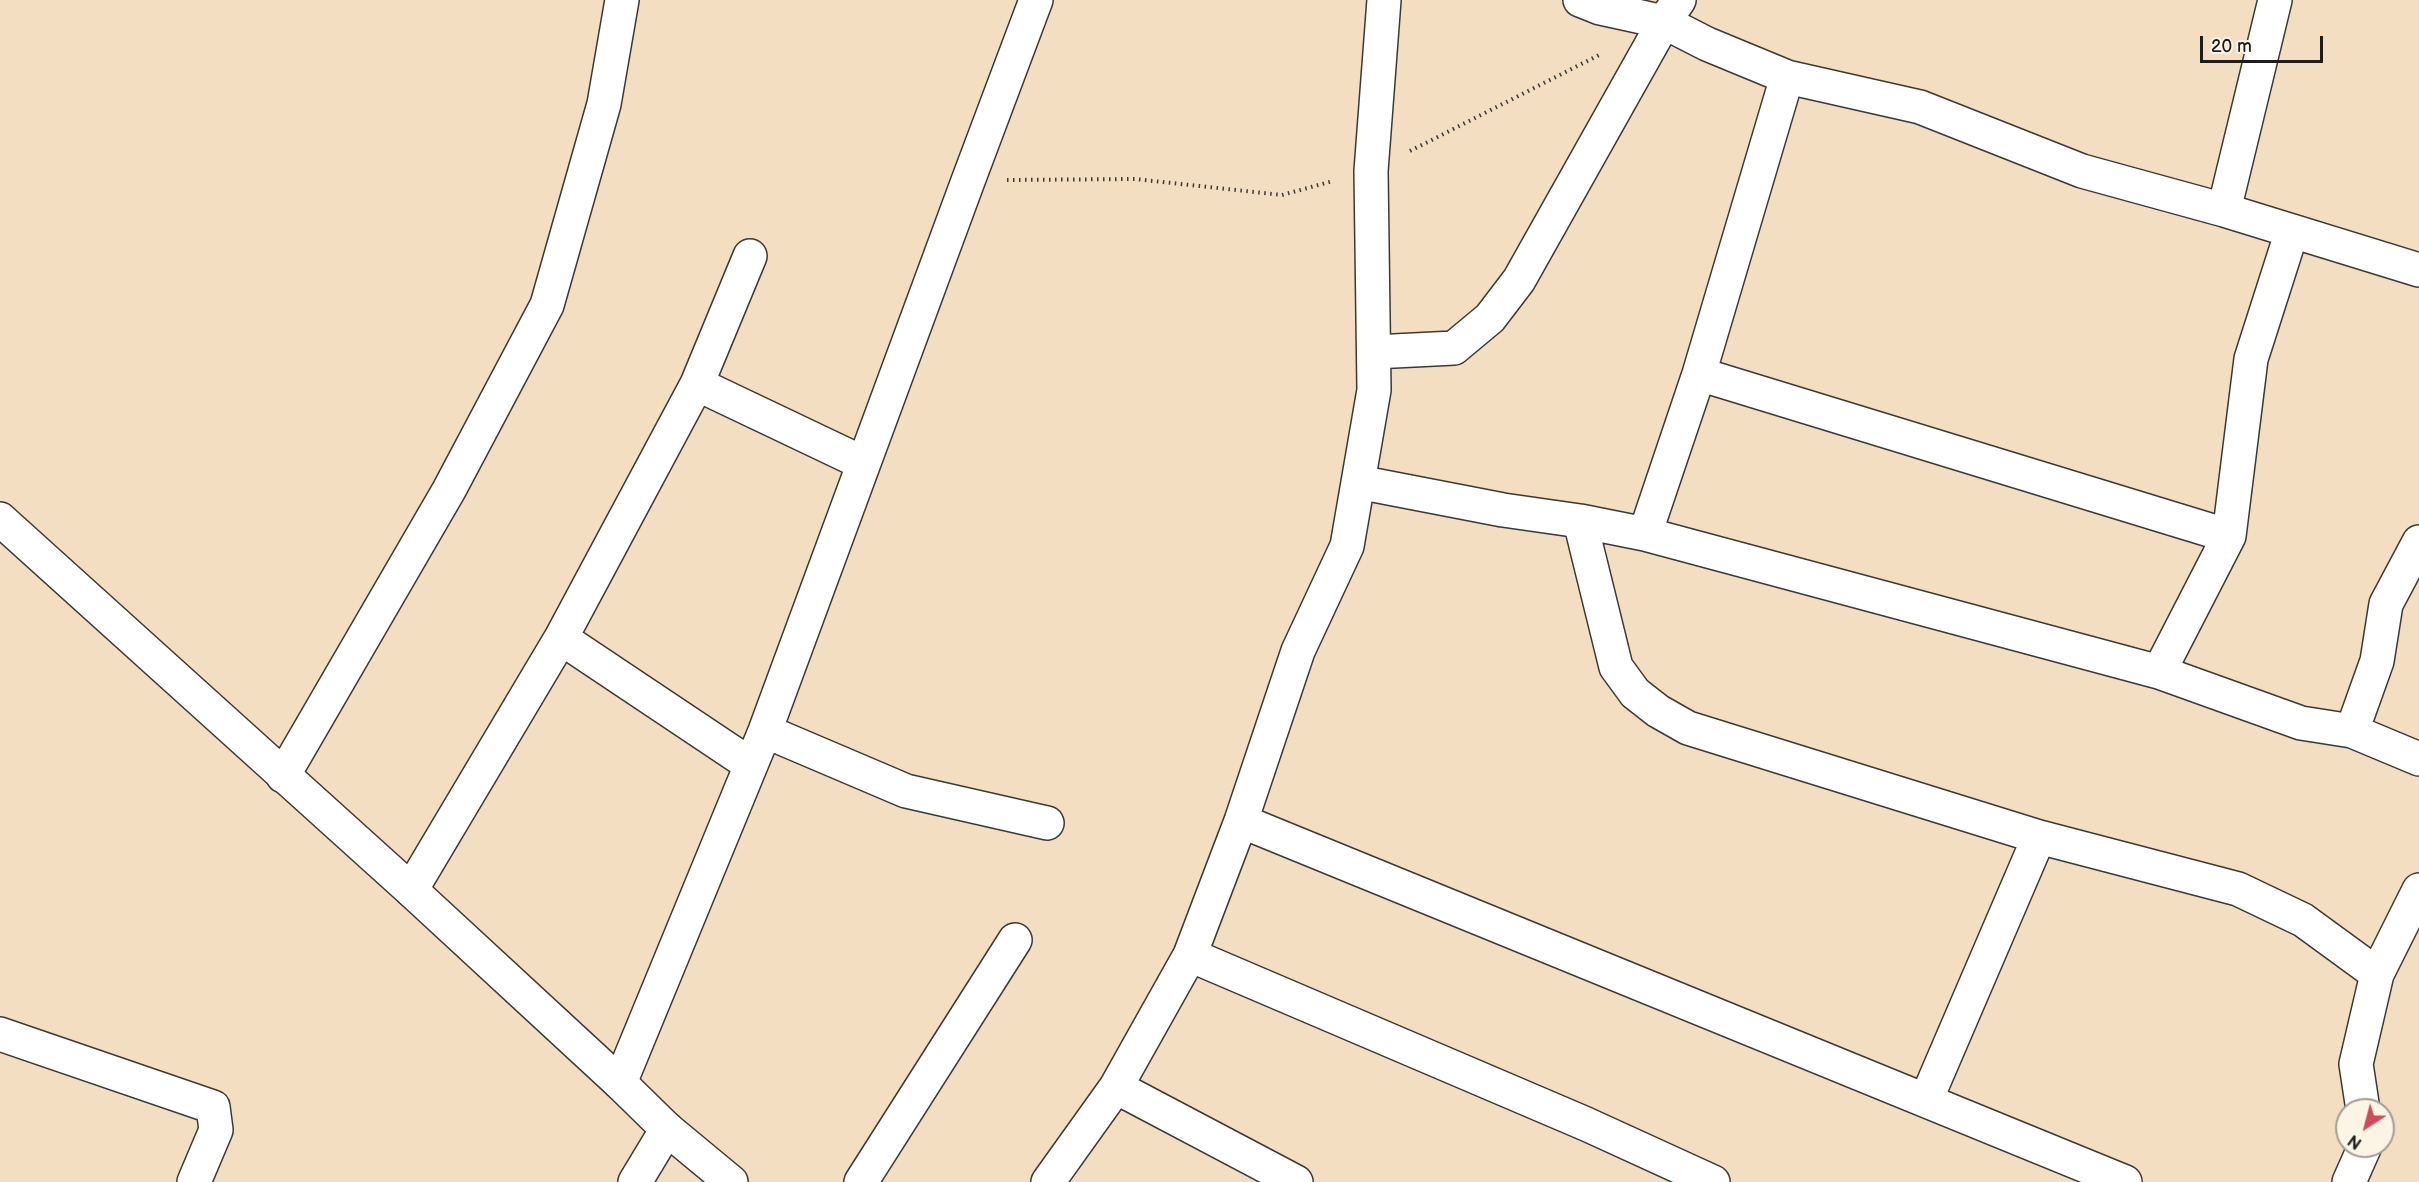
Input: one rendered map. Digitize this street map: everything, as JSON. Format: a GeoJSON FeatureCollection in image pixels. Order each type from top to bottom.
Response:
{"type":"FeatureCollection","features":[{"type":"Feature","properties":{"kind":"street"},"geometry":{"type":"LineString","coordinates":[[284,776],[449,490],[547,305],[604,104],[622,0]]}},
{"type":"Feature","properties":{"kind":"street"},"geometry":{"type":"LineString","coordinates":[[620,1083],[765,731],[1036,0]]}},
{"type":"Feature","properties":{"kind":"street"},"geometry":{"type":"LineString","coordinates":[[1048,1182],[1116,1087],[1190,955],[1241,821],[1298,651],[1347,546],[1374,390],[1371,171],[1384,0]]}},
{"type":"Feature","properties":{"kind":"street"},"geometry":{"type":"LineString","coordinates":[[1580,0],[1600,8],[1672,11],[1707,44],[1787,77],[1920,107],[2082,171],[2224,210],[2419,270]]}},
{"type":"Feature","properties":{"kind":"street"},"geometry":{"type":"LineString","coordinates":[[2224,210],[2276,0]]}},
{"type":"Feature","properties":{"kind":"street"},"geometry":{"type":"LineString","coordinates":[[1374,351],[1454,348],[1490,318],[1519,280],[1672,11]]}},
{"type":"Feature","properties":{"kind":"street"},"geometry":{"type":"LineString","coordinates":[[1644,534],[1699,374],[1787,77]]}},
{"type":"Feature","properties":{"kind":"street"},"geometry":{"type":"LineString","coordinates":[[2158,672],[2229,536],[2251,359],[2292,231]]}},
{"type":"Feature","properties":{"kind":"street"},"geometry":{"type":"LineString","coordinates":[[411,890],[561,638],[697,384],[750,256]]}},
{"type":"Feature","properties":{"kind":"street"},"geometry":{"type":"LineString","coordinates":[[1699,374],[2229,536]]}},
{"type":"Feature","properties":{"kind":"street"},"geometry":{"type":"LineString","coordinates":[[697,384],[863,463]]}},
{"type":"Feature","properties":{"kind":"street"},"geometry":{"type":"LineString","coordinates":[[1358,482],[1644,534],[2158,672],[2301,723],[2352,731],[2419,759]]}},
{"type":"Feature","properties":{"kind":"street"},"geometry":{"type":"LineString","coordinates":[[0,519],[411,890],[667,1129],[731,1182]]}},
{"type":"Feature","properties":{"kind":"street"},"geometry":{"type":"LineString","coordinates":[[1580,521],[1616,668],[1635,693],[1658,711],[1688,728],[2039,837],[2238,889],[2303,920],[2377,974]]}},
{"type":"Feature","properties":{"kind":"street"},"geometry":{"type":"LineString","coordinates":[[2352,731],[2377,661],[2386,604],[2419,542]]}},
{"type":"Feature","properties":{"kind":"street"},"geometry":{"type":"LineString","coordinates":[[561,638],[751,765]]}},
{"type":"Feature","properties":{"kind":"street"},"geometry":{"type":"LineString","coordinates":[[765,731],[906,791],[1047,823]]}},
{"type":"Feature","properties":{"kind":"street"},"geometry":{"type":"LineString","coordinates":[[1241,821],[2125,1182]]}},
{"type":"Feature","properties":{"kind":"street"},"geometry":{"type":"LineString","coordinates":[[1926,1101],[2039,837]]}},
{"type":"Feature","properties":{"kind":"street"},"geometry":{"type":"LineString","coordinates":[[2361,1098],[2356,1064],[2377,974],[2419,890]]}},
{"type":"Feature","properties":{"kind":"street"},"geometry":{"type":"LineString","coordinates":[[861,1182],[1016,940]]}},
{"type":"Feature","properties":{"kind":"street"},"geometry":{"type":"LineString","coordinates":[[1190,955],[1586,1124],[1713,1182]]}},
{"type":"Feature","properties":{"kind":"street"},"geometry":{"type":"LineString","coordinates":[[0,1034],[213,1107],[216,1130],[195,1182]]}},
{"type":"Feature","properties":{"kind":"street"},"geometry":{"type":"LineString","coordinates":[[1116,1087],[1296,1182]]}},
{"type":"Feature","properties":{"kind":"street"},"geometry":{"type":"LineString","coordinates":[[635,1182],[667,1129]]}},
{"type":"Feature","properties":{"kind":"street"},"geometry":{"type":"LineString","coordinates":[[2349,1182],[2360,1158]]}},
{"type":"Feature","properties":{"kind":"path"},"geometry":{"type":"LineString","coordinates":[[968,181],[1135,179],[1282,195],[1371,171],[1601,54]]}}]}
